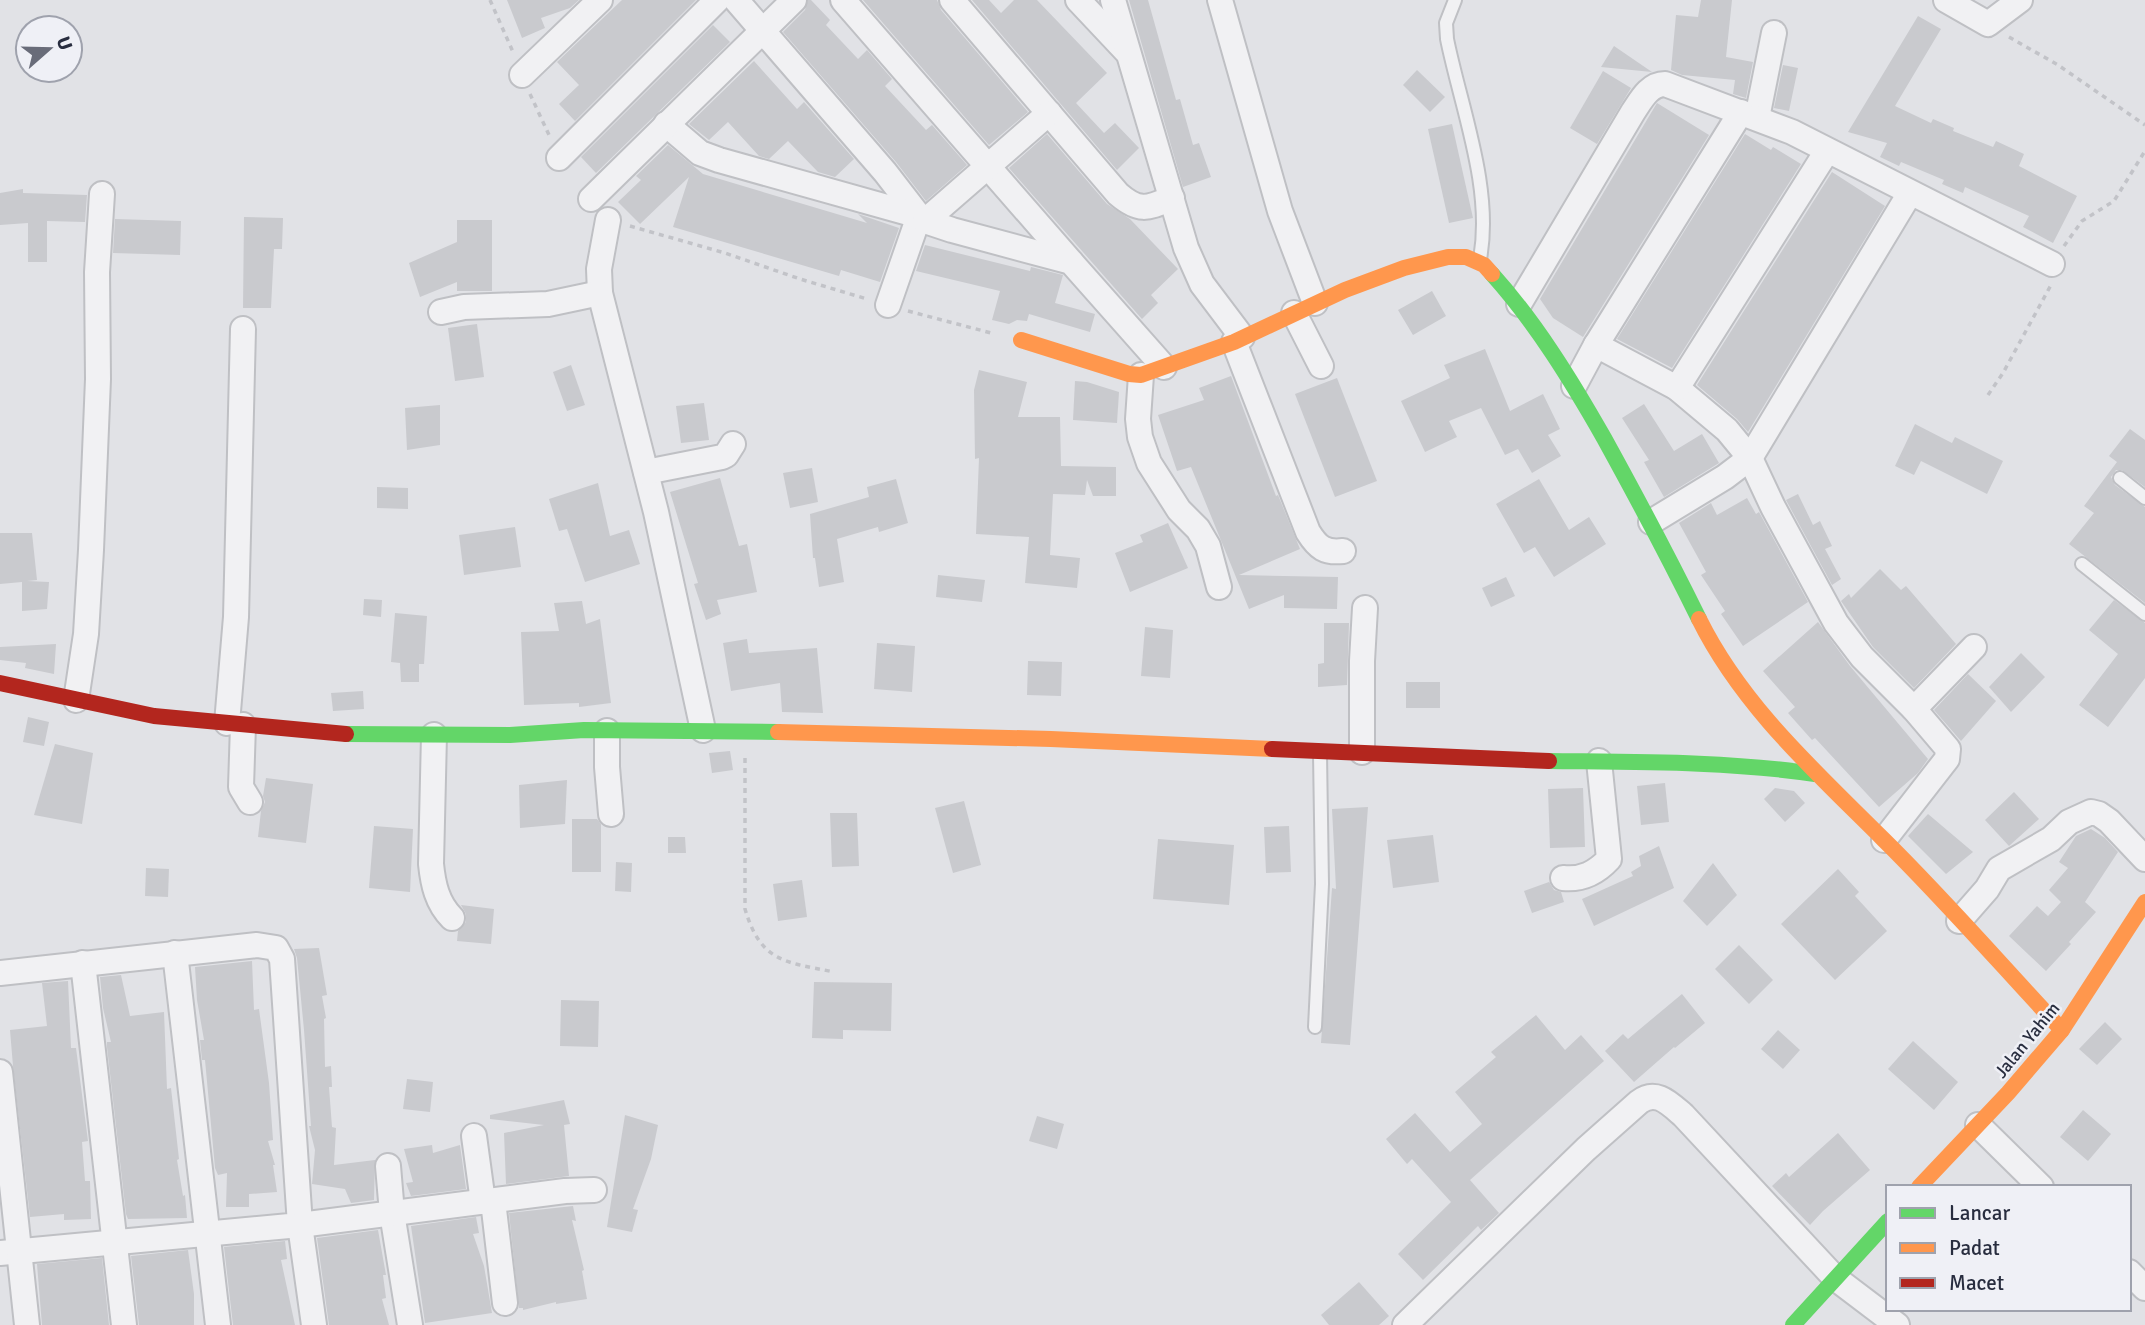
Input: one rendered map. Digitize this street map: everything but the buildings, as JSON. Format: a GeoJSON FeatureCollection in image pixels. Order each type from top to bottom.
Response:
{"type":"FeatureCollection","features":[{"type":"Feature","properties":{"kind":"street"},"geometry":{"type":"LineString","coordinates":[[559,158],[717,0]]}},
{"type":"Feature","properties":{"kind":"street"},"geometry":{"type":"LineString","coordinates":[[736,0],[885,172],[922,219]]}},
{"type":"Feature","properties":{"kind":"street"},"geometry":{"type":"LineString","coordinates":[[591,199],[794,0]]}},
{"type":"Feature","properties":{"kind":"street"},"geometry":{"type":"LineString","coordinates":[[842,0],[1071,262],[1153,371]]}},
{"type":"Feature","properties":{"kind":"street"},"geometry":{"type":"LineString","coordinates":[[952,0],[1118,194],[1128,203],[1147,208],[1172,198]]}},
{"type":"Feature","properties":{"kind":"street"},"geometry":{"type":"LineString","coordinates":[[1078,0],[1129,54]]}},
{"type":"Feature","properties":{"kind":"street"},"geometry":{"type":"LineString","coordinates":[[1113,0],[1186,248],[1202,284],[1238,340],[1308,533],[1317,546],[1329,552],[1343,551]]}},
{"type":"Feature","properties":{"kind":"street"},"geometry":{"type":"LineString","coordinates":[[1220,0],[1321,366]]}},
{"type":"Feature","properties":{"kind":"street"},"geometry":{"type":"LineString","coordinates":[[1946,0],[1987,24],[2020,0]]}},
{"type":"Feature","properties":{"kind":"street"},"geometry":{"type":"LineString","coordinates":[[522,75],[593,3]]}},
{"type":"Feature","properties":{"kind":"street"},"geometry":{"type":"LineString","coordinates":[[1574,386],[1597,345],[1749,115],[1774,33]]}},
{"type":"Feature","properties":{"kind":"street"},"geometry":{"type":"LineString","coordinates":[[1519,304],[1633,112],[1652,87],[1665,84],[1792,132],[2052,264]]}},
{"type":"Feature","properties":{"kind":"street"},"geometry":{"type":"LineString","coordinates":[[888,305],[922,219],[989,167],[1049,113]]}},
{"type":"Feature","properties":{"kind":"street"},"geometry":{"type":"LineString","coordinates":[[667,124],[687,144],[709,157],[1071,262]]}},
{"type":"Feature","properties":{"kind":"street"},"geometry":{"type":"LineString","coordinates":[[1677,388],[1827,151]]}},
{"type":"Feature","properties":{"kind":"street"},"geometry":{"type":"LineString","coordinates":[[1651,522],[1725,477],[1750,458],[1910,193]]}},
{"type":"Feature","properties":{"kind":"street"},"geometry":{"type":"LineString","coordinates":[[76,700],[86,634],[91,550],[98,379],[97,272],[102,194]]}},
{"type":"Feature","properties":{"kind":"street"},"geometry":{"type":"LineString","coordinates":[[608,220],[598,269],[600,293],[676,595],[703,730]]}},
{"type":"Feature","properties":{"kind":"street"},"geometry":{"type":"LineString","coordinates":[[1021,340],[1129,374],[1153,371],[1238,340],[1304,308],[1404,268],[1448,257],[1466,257],[1479,263],[1499,280],[1546,340],[1651,522],[1715,651],[1760,712],[1815,774],[1884,840],[2062,1030]]}},
{"type":"Feature","properties":{"kind":"street"},"geometry":{"type":"LineString","coordinates":[[441,312],[464,307],[548,304],[600,293]]}},
{"type":"Feature","properties":{"kind":"street"},"geometry":{"type":"LineString","coordinates":[[243,329],[235,724],[241,786],[250,802]]}},
{"type":"Feature","properties":{"kind":"street"},"geometry":{"type":"LineString","coordinates":[[1597,345],[1677,388],[1727,429],[1750,458],[1773,507],[1836,623],[1862,657],[1914,709],[1948,749],[1947,759],[1884,840]]}},
{"type":"Feature","properties":{"kind":"street"},"geometry":{"type":"LineString","coordinates":[[1153,371],[1138,419],[1140,437],[1149,463],[1179,510],[1198,529],[1208,546],[1219,587]]}},
{"type":"Feature","properties":{"kind":"street"},"geometry":{"type":"LineString","coordinates":[[646,472],[722,457],[733,444]]}},
{"type":"Feature","properties":{"kind":"street"},"geometry":{"type":"LineString","coordinates":[[1362,752],[1365,608]]}},
{"type":"Feature","properties":{"kind":"street"},"geometry":{"type":"LineString","coordinates":[[1914,709],[1975,647]]}},
{"type":"Feature","properties":{"kind":"street"},"geometry":{"type":"LineString","coordinates":[[0,683],[155,716],[329,734],[510,735],[584,730],[703,730],[1051,739],[1539,761],[1776,768],[1815,774]]}},
{"type":"Feature","properties":{"kind":"street"},"geometry":{"type":"LineString","coordinates":[[607,731],[611,814]]}},
{"type":"Feature","properties":{"kind":"street"},"geometry":{"type":"LineString","coordinates":[[435,735],[431,864],[439,901],[452,918]]}},
{"type":"Feature","properties":{"kind":"street"},"geometry":{"type":"LineString","coordinates":[[1563,878],[1581,878],[1602,867],[1609,859],[1599,761]]}},
{"type":"Feature","properties":{"kind":"street"},"geometry":{"type":"LineString","coordinates":[[1959,921],[1987,889],[1999,869],[2051,839],[2069,822],[2091,812],[2109,821],[2145,859]]}},
{"type":"Feature","properties":{"kind":"street","name":"Jalan Yahim"},"geometry":{"type":"LineString","coordinates":[[1921,1185],[2062,1030],[2145,902]]}},
{"type":"Feature","properties":{"kind":"street"},"geometry":{"type":"LineString","coordinates":[[0,973],[257,945],[276,948],[282,959],[300,1225],[314,1325]]}},
{"type":"Feature","properties":{"kind":"street"},"geometry":{"type":"LineString","coordinates":[[175,953],[218,1325]]}},
{"type":"Feature","properties":{"kind":"street"},"geometry":{"type":"LineString","coordinates":[[83,963],[124,1325]]}},
{"type":"Feature","properties":{"kind":"street"},"geometry":{"type":"LineString","coordinates":[[0,1072],[10,1252],[27,1325]]}},
{"type":"Feature","properties":{"kind":"street"},"geometry":{"type":"LineString","coordinates":[[1405,1325],[1586,1149],[1639,1102],[1654,1096],[1667,1101],[1683,1115],[1835,1278],[1897,1325]]}},
{"type":"Feature","properties":{"kind":"street"},"geometry":{"type":"LineString","coordinates":[[1978,1125],[2039,1185]]}},
{"type":"Feature","properties":{"kind":"street"},"geometry":{"type":"LineString","coordinates":[[474,1136],[505,1303]]}},
{"type":"Feature","properties":{"kind":"street"},"geometry":{"type":"LineString","coordinates":[[388,1166],[392,1213],[410,1325]]}},
{"type":"Feature","properties":{"kind":"street"},"geometry":{"type":"LineString","coordinates":[[10,1252],[207,1235],[594,1190]]}},
{"type":"Feature","properties":{"kind":"street"},"geometry":{"type":"LineString","coordinates":[[1793,1325],[1886,1223]]}},
{"type":"Feature","properties":{"kind":"street"},"geometry":{"type":"LineString","coordinates":[[2131,1274],[2145,1288]]}},
{"type":"Feature","properties":{"kind":"lane"},"geometry":{"type":"LineString","coordinates":[[1455,0],[1446,23],[1446,31],[1474,145],[1483,218],[1479,263]]}},
{"type":"Feature","properties":{"kind":"lane"},"geometry":{"type":"LineString","coordinates":[[2120,478],[2145,498]]}},
{"type":"Feature","properties":{"kind":"lane"},"geometry":{"type":"LineString","coordinates":[[2082,564],[2145,614]]}},
{"type":"Feature","properties":{"kind":"lane"},"geometry":{"type":"LineString","coordinates":[[1315,1027],[1322,884],[1320,750]]}},
{"type":"Feature","properties":{"kind":"path"},"geometry":{"type":"LineString","coordinates":[[490,0],[559,158]]}},
{"type":"Feature","properties":{"kind":"path"},"geometry":{"type":"LineString","coordinates":[[1987,24],[2058,65],[2145,125]]}},
{"type":"Feature","properties":{"kind":"path"},"geometry":{"type":"LineString","coordinates":[[608,220],[725,253],[888,305],[1021,340]]}},
{"type":"Feature","properties":{"kind":"path"},"geometry":{"type":"LineString","coordinates":[[746,732],[745,909],[752,931],[764,947],[784,961],[834,972]]}},
{"type":"Feature","properties":{"kind":"traffic: fast"},"geometry":{"type":"LineString","coordinates":[[1492,274],[1538,332],[1579,395],[1641,506],[1699,619]]}},
{"type":"Feature","properties":{"kind":"traffic: fast"},"geometry":{"type":"LineString","coordinates":[[346,734],[510,735],[584,730],[778,732]]}},
{"type":"Feature","properties":{"kind":"traffic: fast"},"geometry":{"type":"LineString","coordinates":[[1549,761],[1715,764],[1815,774]]}},
{"type":"Feature","properties":{"kind":"traffic: fast"},"geometry":{"type":"LineString","coordinates":[[1793,1325],[1886,1223]]}},
{"type":"Feature","properties":{"kind":"traffic: slow"},"geometry":{"type":"LineString","coordinates":[[1021,340],[1129,374],[1141,375],[1234,342],[1345,290],[1404,268],[1448,257],[1466,257],[1484,265],[1492,274]]}},
{"type":"Feature","properties":{"kind":"traffic: slow"},"geometry":{"type":"LineString","coordinates":[[1699,619],[1716,651],[1758,709],[1806,762],[1929,886],[2062,1030]]}},
{"type":"Feature","properties":{"kind":"traffic: slow"},"geometry":{"type":"LineString","coordinates":[[778,732],[1051,739],[1272,749]]}},
{"type":"Feature","properties":{"kind":"traffic: slow"},"geometry":{"type":"LineString","coordinates":[[1921,1185],[2008,1093],[2062,1030],[2145,902]]}},
{"type":"Feature","properties":{"kind":"traffic: jam"},"geometry":{"type":"LineString","coordinates":[[0,683],[154,716],[346,734]]}},
{"type":"Feature","properties":{"kind":"traffic: jam"},"geometry":{"type":"LineString","coordinates":[[1272,749],[1549,761]]}}]}
